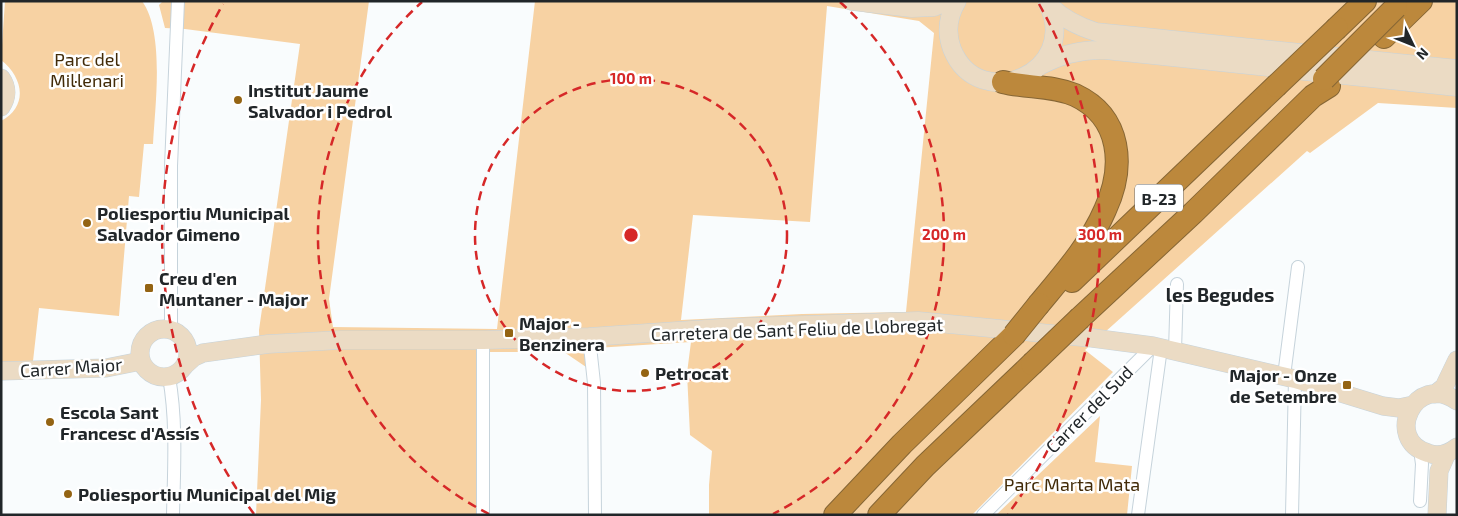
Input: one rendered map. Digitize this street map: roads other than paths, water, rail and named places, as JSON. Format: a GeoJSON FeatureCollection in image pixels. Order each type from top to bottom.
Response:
{"type":"FeatureCollection","features":[{"type":"Feature","properties":{"kind":"highway","name":"B-23"},"geometry":{"type":"LineString","coordinates":[[835,515],[902,444],[1008,341],[1041,306],[1365,1]]}},
{"type":"Feature","properties":{"kind":"highway","name":"B-23"},"geometry":{"type":"LineString","coordinates":[[879,515],[925,466],[1410,5]]}},
{"type":"Feature","properties":{"kind":"highway"},"geometry":{"type":"LineString","coordinates":[[1322,87],[1384,37],[1410,5]]}},
{"type":"Feature","properties":{"kind":"highway"},"geometry":{"type":"LineString","coordinates":[[1003,82],[1055,89],[1074,95],[1087,102],[1104,118],[1110,128],[1116,146],[1115,176],[1105,210],[1093,233],[1041,306]]}},
{"type":"Feature","properties":{"kind":"street"},"geometry":{"type":"LineString","coordinates":[[171,331],[171,166],[178,1]]}},
{"type":"Feature","properties":{"kind":"street"},"geometry":{"type":"LineString","coordinates":[[851,1],[912,8],[934,7],[948,1]]}},
{"type":"Feature","properties":{"kind":"street"},"geometry":{"type":"LineString","coordinates":[[957,1],[950,18],[949,36],[955,55],[967,70],[984,80],[1003,82],[1021,79],[1032,73],[1041,65],[1050,51],[1054,35],[1054,19],[1047,2]]}},
{"type":"Feature","properties":{"kind":"street"},"geometry":{"type":"LineString","coordinates":[[1047,2],[1055,11],[1074,24],[1096,32],[1457,69]]}},
{"type":"Feature","properties":{"kind":"street"},"geometry":{"type":"LineString","coordinates":[[912,8],[932,20],[949,36]]}},
{"type":"Feature","properties":{"kind":"street"},"geometry":{"type":"LineString","coordinates":[[1041,65],[1064,54],[1087,50],[1105,50],[1457,87]]}},
{"type":"Feature","properties":{"kind":"street"},"geometry":{"type":"LineString","coordinates":[[1,78],[6,86],[6,99],[1,107]]}},
{"type":"Feature","properties":{"kind":"street"},"geometry":{"type":"LineString","coordinates":[[1292,515],[1289,377],[1298,267]]}},
{"type":"Feature","properties":{"kind":"street"},"geometry":{"type":"LineString","coordinates":[[1138,515],[1163,348],[1177,284]]}},
{"type":"Feature","properties":{"kind":"street","name":"Carretera de Sant Feliu de Llobregat"},"geometry":{"type":"LineString","coordinates":[[184,366],[194,357],[203,353],[277,343],[341,340],[483,340],[589,337],[721,328],[918,321],[1073,336],[1163,348],[1289,377],[1383,406],[1399,408],[1413,405]]}},
{"type":"Feature","properties":{"kind":"street"},"geometry":{"type":"LineString","coordinates":[[185,342],[188,356],[184,366],[178,373],[170,377],[162,377],[146,370],[142,361],[141,347],[147,337],[160,330],[178,334],[195,350],[203,353]]}},
{"type":"Feature","properties":{"kind":"street"},"geometry":{"type":"LineString","coordinates":[[589,337],[594,382],[594,515]]}},
{"type":"Feature","properties":{"kind":"street"},"geometry":{"type":"LineString","coordinates":[[483,340],[483,515]]}},
{"type":"Feature","properties":{"kind":"street","name":"Carrer del Sud"},"geometry":{"type":"LineString","coordinates":[[982,515],[1163,348]]}},
{"type":"Feature","properties":{"kind":"street"},"geometry":{"type":"LineString","coordinates":[[1439,451],[1409,437],[1406,424],[1408,414],[1413,405],[1422,398],[1435,394],[1444,387],[1457,360]]}},
{"type":"Feature","properties":{"kind":"street","name":"Carrer Major"},"geometry":{"type":"LineString","coordinates":[[1,371],[106,368],[142,361]]}},
{"type":"Feature","properties":{"kind":"street"},"geometry":{"type":"LineString","coordinates":[[170,377],[174,428],[173,515]]}},
{"type":"Feature","properties":{"kind":"street"},"geometry":{"type":"LineString","coordinates":[[1435,394],[1447,396],[1457,402]]}},
{"type":"Feature","properties":{"kind":"street","name":"Carretera de Sant Feliu de Llobregat"},"geometry":{"type":"LineString","coordinates":[[1383,406],[1406,424]]}},
{"type":"Feature","properties":{"kind":"street"},"geometry":{"type":"LineString","coordinates":[[1437,515],[1439,451]]}},
{"type":"Feature","properties":{"kind":"street"},"geometry":{"type":"LineString","coordinates":[[1420,501],[1422,464],[1439,451]]}},
{"type":"Feature","properties":{"kind":"place","name":"Institut Jaume Salvador i Pedrol"},"geometry":{"type":"Point","coordinates":[238,100]}},
{"type":"Feature","properties":{"kind":"place","name":"Poliesportiu Municipal Salvador Gimeno"},"geometry":{"type":"Point","coordinates":[87,223]}},
{"type":"Feature","properties":{"kind":"place","name":"Creu d'en Muntaner - Major"},"geometry":{"type":"Point","coordinates":[149,288]}},
{"type":"Feature","properties":{"kind":"place","name":"Major - Benzinera"},"geometry":{"type":"Point","coordinates":[509,333]}},
{"type":"Feature","properties":{"kind":"place","name":"Petrocat"},"geometry":{"type":"Point","coordinates":[645,373]}},
{"type":"Feature","properties":{"kind":"place","name":"Major - Onze de Setembre"},"geometry":{"type":"Point","coordinates":[1347,385]}},
{"type":"Feature","properties":{"kind":"place","name":"Escola Sant Francesc d'Assís"},"geometry":{"type":"Point","coordinates":[50,422]}},
{"type":"Feature","properties":{"kind":"place","name":"Poliesportiu Municipal del Mig"},"geometry":{"type":"Point","coordinates":[68,494]}},
{"type":"Feature","properties":{"kind":"district","name":"les Begudes"},"geometry":{"type":"Point","coordinates":[1220,294]}},
{"type":"Feature","properties":{"kind":"park label","name":"Parc del Mil·lenari"},"geometry":{"type":"Point","coordinates":[87,69]}},
{"type":"Feature","properties":{"kind":"park label","name":"Parc Marta Mata"},"geometry":{"type":"Point","coordinates":[1072,484]}}]}
